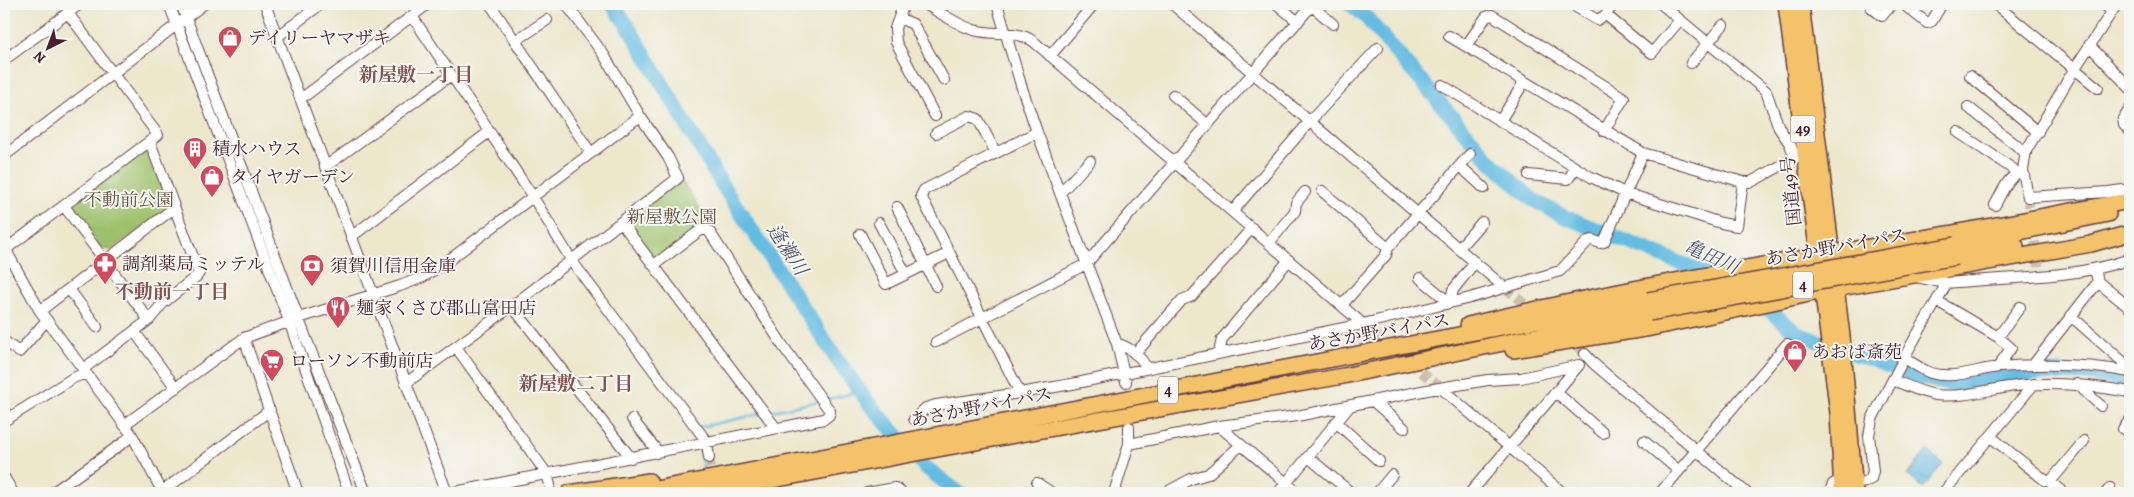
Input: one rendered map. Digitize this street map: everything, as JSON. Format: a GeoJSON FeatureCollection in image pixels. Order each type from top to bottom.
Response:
{"type":"FeatureCollection","features":[{"type":"Feature","properties":{"kind":"highway","name":"国道49号"},"geometry":{"type":"LineString","coordinates":[[1786,4],[1801,156],[1824,254],[1830,290],[1838,357],[1838,413],[1848,488]]}},
{"type":"Feature","properties":{"kind":"highway","name":"国道49号"},"geometry":{"type":"LineString","coordinates":[[1801,4],[1824,254]]}},
{"type":"Feature","properties":{"kind":"highway"},"geometry":{"type":"LineString","coordinates":[[1405,345],[1437,333],[1529,310],[1824,254],[2130,201]]}},
{"type":"Feature","properties":{"kind":"highway","name":"あさか野バイパス"},"geometry":{"type":"LineString","coordinates":[[1956,251],[2130,209]]}},
{"type":"Feature","properties":{"kind":"highway","name":"あさか野バイパス"},"geometry":{"type":"LineString","coordinates":[[635,493],[1405,345],[1649,307],[1956,251],[2130,225]]}},
{"type":"Feature","properties":{"kind":"highway"},"geometry":{"type":"LineString","coordinates":[[1343,376],[1580,341],[1830,290],[2091,244],[2130,233]]}},
{"type":"Feature","properties":{"kind":"highway","name":"あさか野バイパス"},"geometry":{"type":"LineString","coordinates":[[705,493],[1343,376],[1649,307]]}},
{"type":"Feature","properties":{"kind":"highway"},"geometry":{"type":"LineString","coordinates":[[569,493],[664,479],[693,481]]}},
{"type":"Feature","properties":{"kind":"street"},"geometry":{"type":"LineString","coordinates":[[4,60],[80,4]]}},
{"type":"Feature","properties":{"kind":"street"},"geometry":{"type":"LineString","coordinates":[[169,4],[294,320],[366,493]]}},
{"type":"Feature","properties":{"kind":"street"},"geometry":{"type":"LineString","coordinates":[[182,4],[294,320],[349,493]]}},
{"type":"Feature","properties":{"kind":"street"},"geometry":{"type":"LineString","coordinates":[[4,156],[204,4]]}},
{"type":"Feature","properties":{"kind":"street"},"geometry":{"type":"LineString","coordinates":[[265,4],[448,493],[824,420],[829,415],[830,410],[756,306],[711,233],[702,229],[654,265]]}},
{"type":"Feature","properties":{"kind":"street"},"geometry":{"type":"LineString","coordinates":[[277,37],[321,4]]}},
{"type":"Feature","properties":{"kind":"street"},"geometry":{"type":"LineString","coordinates":[[300,97],[428,4]]}},
{"type":"Feature","properties":{"kind":"street"},"geometry":{"type":"LineString","coordinates":[[490,4],[591,153]]}},
{"type":"Feature","properties":{"kind":"street"},"geometry":{"type":"LineString","coordinates":[[406,383],[572,261],[678,178],[668,157],[640,116],[604,55],[566,4]]}},
{"type":"Feature","properties":{"kind":"street"},"geometry":{"type":"LineString","coordinates":[[904,4],[894,28],[896,42],[935,116]]}},
{"type":"Feature","properties":{"kind":"street"},"geometry":{"type":"LineString","coordinates":[[925,4],[970,28],[986,32],[1019,34],[1028,37],[1363,324]]}},
{"type":"Feature","properties":{"kind":"street"},"geometry":{"type":"LineString","coordinates":[[997,4],[1037,132],[1117,344],[1125,378]]}},
{"type":"Feature","properties":{"kind":"street"},"geometry":{"type":"LineString","coordinates":[[1050,56],[1094,4]]}},
{"type":"Feature","properties":{"kind":"street"},"geometry":{"type":"LineString","coordinates":[[1172,4],[1505,288]]}},
{"type":"Feature","properties":{"kind":"street"},"geometry":{"type":"LineString","coordinates":[[1277,4],[1298,22]]}},
{"type":"Feature","properties":{"kind":"street"},"geometry":{"type":"LineString","coordinates":[[936,342],[1086,264],[1313,4],[1333,24]]}},
{"type":"Feature","properties":{"kind":"street"},"geometry":{"type":"LineString","coordinates":[[1576,7],[1598,20],[1606,15],[1612,4]]}},
{"type":"Feature","properties":{"kind":"street"},"geometry":{"type":"LineString","coordinates":[[1449,36],[1643,153],[1743,182],[1751,182],[1801,156],[1779,128],[1766,91],[1661,4]]}},
{"type":"Feature","properties":{"kind":"street"},"geometry":{"type":"LineString","coordinates":[[1871,7],[1882,16],[1892,4]]}},
{"type":"Feature","properties":{"kind":"street"},"geometry":{"type":"LineString","coordinates":[[1903,4],[1927,23],[1932,21],[1942,4]]}},
{"type":"Feature","properties":{"kind":"street"},"geometry":{"type":"LineString","coordinates":[[1995,4],[2098,88]]}},
{"type":"Feature","properties":{"kind":"street"},"geometry":{"type":"LineString","coordinates":[[2103,4],[2114,7],[2075,68],[2026,153],[2020,173],[2028,197],[2130,189]]}},
{"type":"Feature","properties":{"kind":"street"},"geometry":{"type":"LineString","coordinates":[[68,13],[158,133],[150,142],[6,251],[44,315],[132,435],[163,492],[270,410]]}},
{"type":"Feature","properties":{"kind":"street"},"geometry":{"type":"LineString","coordinates":[[1466,46],[1486,17],[1492,15],[1519,31],[1624,98],[1604,131]]}},
{"type":"Feature","properties":{"kind":"street"},"geometry":{"type":"LineString","coordinates":[[1606,15],[1652,53],[1679,20]]}},
{"type":"Feature","properties":{"kind":"street"},"geometry":{"type":"LineString","coordinates":[[412,16],[533,197],[572,261],[707,442],[709,458]]}},
{"type":"Feature","properties":{"kind":"street"},"geometry":{"type":"LineString","coordinates":[[899,18],[913,24],[944,80]]}},
{"type":"Feature","properties":{"kind":"street"},"geometry":{"type":"LineString","coordinates":[[515,41],[547,20]]}},
{"type":"Feature","properties":{"kind":"street"},"geometry":{"type":"LineString","coordinates":[[1691,63],[1723,25]]}},
{"type":"Feature","properties":{"kind":"street"},"geometry":{"type":"LineString","coordinates":[[2089,46],[2130,88]]}},
{"type":"Feature","properties":{"kind":"street"},"geometry":{"type":"LineString","coordinates":[[1233,211],[1310,121],[1378,48]]}},
{"type":"Feature","properties":{"kind":"street"},"geometry":{"type":"LineString","coordinates":[[325,167],[451,75]]}},
{"type":"Feature","properties":{"kind":"street"},"geometry":{"type":"LineString","coordinates":[[1970,76],[2038,132]]}},
{"type":"Feature","properties":{"kind":"street"},"geometry":{"type":"LineString","coordinates":[[1500,121],[1524,82]]}},
{"type":"Feature","properties":{"kind":"street"},"geometry":{"type":"LineString","coordinates":[[1442,85],[1575,168],[1626,193],[1721,223],[1737,226],[1743,182]]}},
{"type":"Feature","properties":{"kind":"street"},"geometry":{"type":"LineString","coordinates":[[1173,95],[1208,125]]}},
{"type":"Feature","properties":{"kind":"street"},"geometry":{"type":"LineString","coordinates":[[1968,107],[2026,153]]}},
{"type":"Feature","properties":{"kind":"street"},"geometry":{"type":"LineString","coordinates":[[2130,109],[2123,119],[2124,125],[2130,131]]}},
{"type":"Feature","properties":{"kind":"street"},"geometry":{"type":"LineString","coordinates":[[124,425],[244,338],[423,276],[445,262],[640,116]]}},
{"type":"Feature","properties":{"kind":"street"},"geometry":{"type":"LineString","coordinates":[[936,133],[969,116],[978,119],[996,153]]}},
{"type":"Feature","properties":{"kind":"street"},"geometry":{"type":"LineString","coordinates":[[351,238],[489,132]]}},
{"type":"Feature","properties":{"kind":"street"},"geometry":{"type":"LineString","coordinates":[[1020,394],[921,196],[924,190],[1037,132]]}},
{"type":"Feature","properties":{"kind":"street"},"geometry":{"type":"LineString","coordinates":[[1958,132],[2020,173]]}},
{"type":"Feature","properties":{"kind":"street"},"geometry":{"type":"LineString","coordinates":[[4,421],[84,371],[149,320],[163,303],[200,272],[150,142]]}},
{"type":"Feature","properties":{"kind":"street"},"geometry":{"type":"LineString","coordinates":[[914,419],[926,408],[936,404],[1020,394],[1125,378],[1146,368],[1363,324],[1505,288],[1560,271],[1589,240],[1603,243],[1643,153]]}},
{"type":"Feature","properties":{"kind":"street"},"geometry":{"type":"LineString","coordinates":[[1342,305],[1386,255],[1388,248],[1470,154]]}},
{"type":"Feature","properties":{"kind":"street"},"geometry":{"type":"LineString","coordinates":[[1060,193],[1090,161]]}},
{"type":"Feature","properties":{"kind":"street"},"geometry":{"type":"LineString","coordinates":[[1460,166],[1484,188]]}},
{"type":"Feature","properties":{"kind":"street"},"geometry":{"type":"LineString","coordinates":[[1529,175],[1568,179],[1575,168]]}},
{"type":"Feature","properties":{"kind":"street"},"geometry":{"type":"LineString","coordinates":[[1995,206],[2010,179],[2020,173]]}},
{"type":"Feature","properties":{"kind":"street"},"geometry":{"type":"LineString","coordinates":[[1322,191],[1388,248]]}},
{"type":"Feature","properties":{"kind":"street"},"geometry":{"type":"LineString","coordinates":[[1269,242],[1295,211],[1296,203],[1305,192]]}},
{"type":"Feature","properties":{"kind":"street"},"geometry":{"type":"LineString","coordinates":[[64,206],[149,320]]}},
{"type":"Feature","properties":{"kind":"street"},"geometry":{"type":"LineString","coordinates":[[897,207],[936,286]]}},
{"type":"Feature","properties":{"kind":"street"},"geometry":{"type":"LineString","coordinates":[[4,341],[19,352],[44,315],[69,289],[174,208]]}},
{"type":"Feature","properties":{"kind":"street"},"geometry":{"type":"LineString","coordinates":[[621,222],[776,428]]}},
{"type":"Feature","properties":{"kind":"street"},"geometry":{"type":"LineString","coordinates":[[879,222],[906,274]]}},
{"type":"Feature","properties":{"kind":"street"},"geometry":{"type":"LineString","coordinates":[[1459,248],[1482,222]]}},
{"type":"Feature","properties":{"kind":"street"},"geometry":{"type":"LineString","coordinates":[[1135,354],[1182,300],[1192,296],[1252,228]]}},
{"type":"Feature","properties":{"kind":"street"},"geometry":{"type":"LineString","coordinates":[[860,234],[886,284],[949,253]]}},
{"type":"Feature","properties":{"kind":"street"},"geometry":{"type":"LineString","coordinates":[[1912,276],[1947,283],[2040,276],[2095,269],[2130,259]]}},
{"type":"Feature","properties":{"kind":"street"},"geometry":{"type":"LineString","coordinates":[[1219,353],[1222,340],[1289,260]]}},
{"type":"Feature","properties":{"kind":"street"},"geometry":{"type":"LineString","coordinates":[[1448,303],[1454,290],[1475,262]]}},
{"type":"Feature","properties":{"kind":"street"},"geometry":{"type":"LineString","coordinates":[[2095,269],[2098,282],[2130,308]]}},
{"type":"Feature","properties":{"kind":"street"},"geometry":{"type":"LineString","coordinates":[[1420,278],[1448,303]]}},
{"type":"Feature","properties":{"kind":"street"},"geometry":{"type":"LineString","coordinates":[[2033,365],[2098,282]]}},
{"type":"Feature","properties":{"kind":"street"},"geometry":{"type":"LineString","coordinates":[[1829,493],[1834,484],[1848,488],[1871,479],[1873,471],[1869,436],[1872,419],[1947,283]]}},
{"type":"Feature","properties":{"kind":"street"},"geometry":{"type":"LineString","coordinates":[[69,289],[97,328]]}},
{"type":"Feature","properties":{"kind":"street"},"geometry":{"type":"LineString","coordinates":[[1937,301],[1998,336],[2011,348],[1998,367]]}},
{"type":"Feature","properties":{"kind":"street"},"geometry":{"type":"LineString","coordinates":[[512,306],[631,458]]}},
{"type":"Feature","properties":{"kind":"street"},"geometry":{"type":"LineString","coordinates":[[1998,336],[2020,307]]}},
{"type":"Feature","properties":{"kind":"street"},"geometry":{"type":"LineString","coordinates":[[2071,316],[2130,368]]}},
{"type":"Feature","properties":{"kind":"street"},"geometry":{"type":"LineString","coordinates":[[134,331],[176,388]]}},
{"type":"Feature","properties":{"kind":"street"},"geometry":{"type":"LineString","coordinates":[[244,338],[298,493]]}},
{"type":"Feature","properties":{"kind":"street"},"geometry":{"type":"LineString","coordinates":[[1117,344],[1122,345],[1135,354],[1145,364],[1146,368]]}},
{"type":"Feature","properties":{"kind":"street"},"geometry":{"type":"LineString","coordinates":[[1660,493],[1787,344]]}},
{"type":"Feature","properties":{"kind":"street"},"geometry":{"type":"LineString","coordinates":[[456,347],[547,474],[550,485]]}},
{"type":"Feature","properties":{"kind":"street"},"geometry":{"type":"LineString","coordinates":[[1585,354],[1594,364],[1747,493]]}},
{"type":"Feature","properties":{"kind":"street"},"geometry":{"type":"LineString","coordinates":[[1903,361],[1931,373],[1952,376],[1998,367],[2033,365],[2097,366],[2130,372]]}},
{"type":"Feature","properties":{"kind":"street"},"geometry":{"type":"LineString","coordinates":[[1129,444],[1219,426],[1297,416],[1488,380],[1521,378],[1594,364]]}},
{"type":"Feature","properties":{"kind":"street"},"geometry":{"type":"LineString","coordinates":[[1470,493],[1579,366]]}},
{"type":"Feature","properties":{"kind":"street"},"geometry":{"type":"LineString","coordinates":[[1892,380],[1935,395],[1958,396],[2034,384],[2077,384],[2130,392]]}},
{"type":"Feature","properties":{"kind":"street"},"geometry":{"type":"LineString","coordinates":[[1943,493],[2034,384]]}},
{"type":"Feature","properties":{"kind":"street"},"geometry":{"type":"LineString","coordinates":[[2077,384],[2101,406]]}},
{"type":"Feature","properties":{"kind":"street"},"geometry":{"type":"LineString","coordinates":[[1442,389],[1564,493]]}},
{"type":"Feature","properties":{"kind":"street"},"geometry":{"type":"LineString","coordinates":[[1556,392],[1602,433]]}},
{"type":"Feature","properties":{"kind":"street"},"geometry":{"type":"LineString","coordinates":[[1374,402],[1404,428]]}},
{"type":"Feature","properties":{"kind":"street"},"geometry":{"type":"LineString","coordinates":[[1278,493],[1349,407]]}},
{"type":"Feature","properties":{"kind":"street"},"geometry":{"type":"LineString","coordinates":[[632,419],[655,448],[656,453]]}},
{"type":"Feature","properties":{"kind":"street"},"geometry":{"type":"LineString","coordinates":[[2123,429],[2130,420]]}},
{"type":"Feature","properties":{"kind":"street"},"geometry":{"type":"LineString","coordinates":[[1336,422],[1379,461]]}},
{"type":"Feature","properties":{"kind":"street"},"geometry":{"type":"LineString","coordinates":[[1219,426],[1298,493]]}},
{"type":"Feature","properties":{"kind":"street"},"geometry":{"type":"LineString","coordinates":[[1115,493],[1129,444],[1129,427]]}},
{"type":"Feature","properties":{"kind":"street"},"geometry":{"type":"LineString","coordinates":[[52,493],[132,435]]}},
{"type":"Feature","properties":{"kind":"street"},"geometry":{"type":"LineString","coordinates":[[1991,437],[2064,493]]}},
{"type":"Feature","properties":{"kind":"street"},"geometry":{"type":"LineString","coordinates":[[1644,441],[1679,471]]}},
{"type":"Feature","properties":{"kind":"street"},"geometry":{"type":"LineString","coordinates":[[2050,482],[2084,441]]}},
{"type":"Feature","properties":{"kind":"street"},"geometry":{"type":"LineString","coordinates":[[1165,493],[1192,479],[1208,474],[1241,445]]}},
{"type":"Feature","properties":{"kind":"street"},"geometry":{"type":"LineString","coordinates":[[1308,456],[1350,491]]}},
{"type":"Feature","properties":{"kind":"street"},"geometry":{"type":"LineString","coordinates":[[1377,493],[1392,475]]}},
{"type":"Feature","properties":{"kind":"street"},"geometry":{"type":"LineString","coordinates":[[4,477],[13,493]]}},
{"type":"Feature","properties":{"kind":"street"},"geometry":{"type":"LineString","coordinates":[[1037,483],[1052,493]]}},
{"type":"Feature","properties":{"kind":"street"},"geometry":{"type":"LineString","coordinates":[[867,493],[895,488],[902,493]]}},
{"type":"Feature","properties":{"kind":"green space","name":"不動前公園"},"geometry":{"type":"Polygon","coordinates":[[[142,152],[150,155],[169,203],[169,208],[111,250],[102,249],[75,212],[74,205],[142,152]]]}},
{"type":"Feature","properties":{"kind":"green space","name":"新屋敷公園"},"geometry":{"type":"Polygon","coordinates":[[[680,178],[709,222],[654,262],[624,222],[680,178]]]}},
{"type":"Feature","properties":{"kind":"water"},"geometry":{"type":"Polygon","coordinates":[[[604,4],[621,4],[644,55],[604,4]]]}},
{"type":"Feature","properties":{"kind":"water"},"geometry":{"type":"Polygon","coordinates":[[[1927,450],[1943,464],[1923,488],[1907,475],[1927,450]]]}},
{"type":"Feature","properties":{"kind":"waterway","name":"逢瀬川"},"geometry":{"type":"LineString","coordinates":[[612,4],[628,26],[721,183],[838,361],[871,406],[924,466],[959,493]]}},
{"type":"Feature","properties":{"kind":"waterway","name":"亀田川"},"geometry":{"type":"LineString","coordinates":[[1350,4],[1365,16],[1490,161],[1533,200],[1563,216],[1715,277]]}},
{"type":"Feature","properties":{"kind":"waterway","name":"亀田川"},"geometry":{"type":"LineString","coordinates":[[1755,298],[1798,334],[1923,378],[1953,385],[2012,374],[2088,374],[2130,381]]}},
{"type":"Feature","properties":{"kind":"waterway"},"geometry":{"type":"LineString","coordinates":[[825,400],[860,390]]}},
{"type":"Feature","properties":{"kind":"waterway"},"geometry":{"type":"LineString","coordinates":[[768,412],[819,401]]}},
{"type":"Feature","properties":{"kind":"waterway"},"geometry":{"type":"LineString","coordinates":[[700,427],[760,414]]}},
{"type":"Feature","properties":{"kind":"waterway"},"geometry":{"type":"LineString","coordinates":[[699,446],[705,475]]}},
{"type":"Feature","properties":{"kind":"tunnel"},"geometry":{"type":"LineString","coordinates":[[2028,197],[2040,276]]}},
{"type":"Feature","properties":{"kind":"tunnel"},"geometry":{"type":"LineString","coordinates":[[1505,288],[1534,312]]}},
{"type":"Feature","properties":{"kind":"tunnel"},"geometry":{"type":"LineString","coordinates":[[1363,324],[1442,389]]}},
{"type":"Feature","properties":{"kind":"tunnel"},"geometry":{"type":"LineString","coordinates":[[1567,338],[1585,354]]}},
{"type":"Feature","properties":{"kind":"tunnel"},"geometry":{"type":"LineString","coordinates":[[709,458],[713,482]]}},
{"type":"Feature","properties":{"kind":"place","name":"デイリーヤマザキ"},"geometry":{"type":"Point","coordinates":[230,59]}},
{"type":"Feature","properties":{"kind":"place","name":"積水ハウス"},"geometry":{"type":"Point","coordinates":[195,170]}},
{"type":"Feature","properties":{"kind":"place","name":"タイヤガーデン"},"geometry":{"type":"Point","coordinates":[212,198]}},
{"type":"Feature","properties":{"kind":"place","name":"調剤薬局ミッテル"},"geometry":{"type":"Point","coordinates":[105,285]}},
{"type":"Feature","properties":{"kind":"place","name":"須賀川信用金庫"},"geometry":{"type":"Point","coordinates":[312,287]}},
{"type":"Feature","properties":{"kind":"place","name":"麺家くさび郡山富田店"},"geometry":{"type":"Point","coordinates":[338,329]}},
{"type":"Feature","properties":{"kind":"place","name":"あおば斎苑"},"geometry":{"type":"Point","coordinates":[1795,373]}},
{"type":"Feature","properties":{"kind":"place","name":"ローソン不動前店"},"geometry":{"type":"Point","coordinates":[272,382]}},
{"type":"Feature","properties":{"kind":"district","name":"新屋敷一丁目"},"geometry":{"type":"Point","coordinates":[416,74]}},
{"type":"Feature","properties":{"kind":"district","name":"不動前一丁目"},"geometry":{"type":"Point","coordinates":[172,291]}},
{"type":"Feature","properties":{"kind":"district","name":"新屋敷二丁目"},"geometry":{"type":"Point","coordinates":[576,383]}}]}
